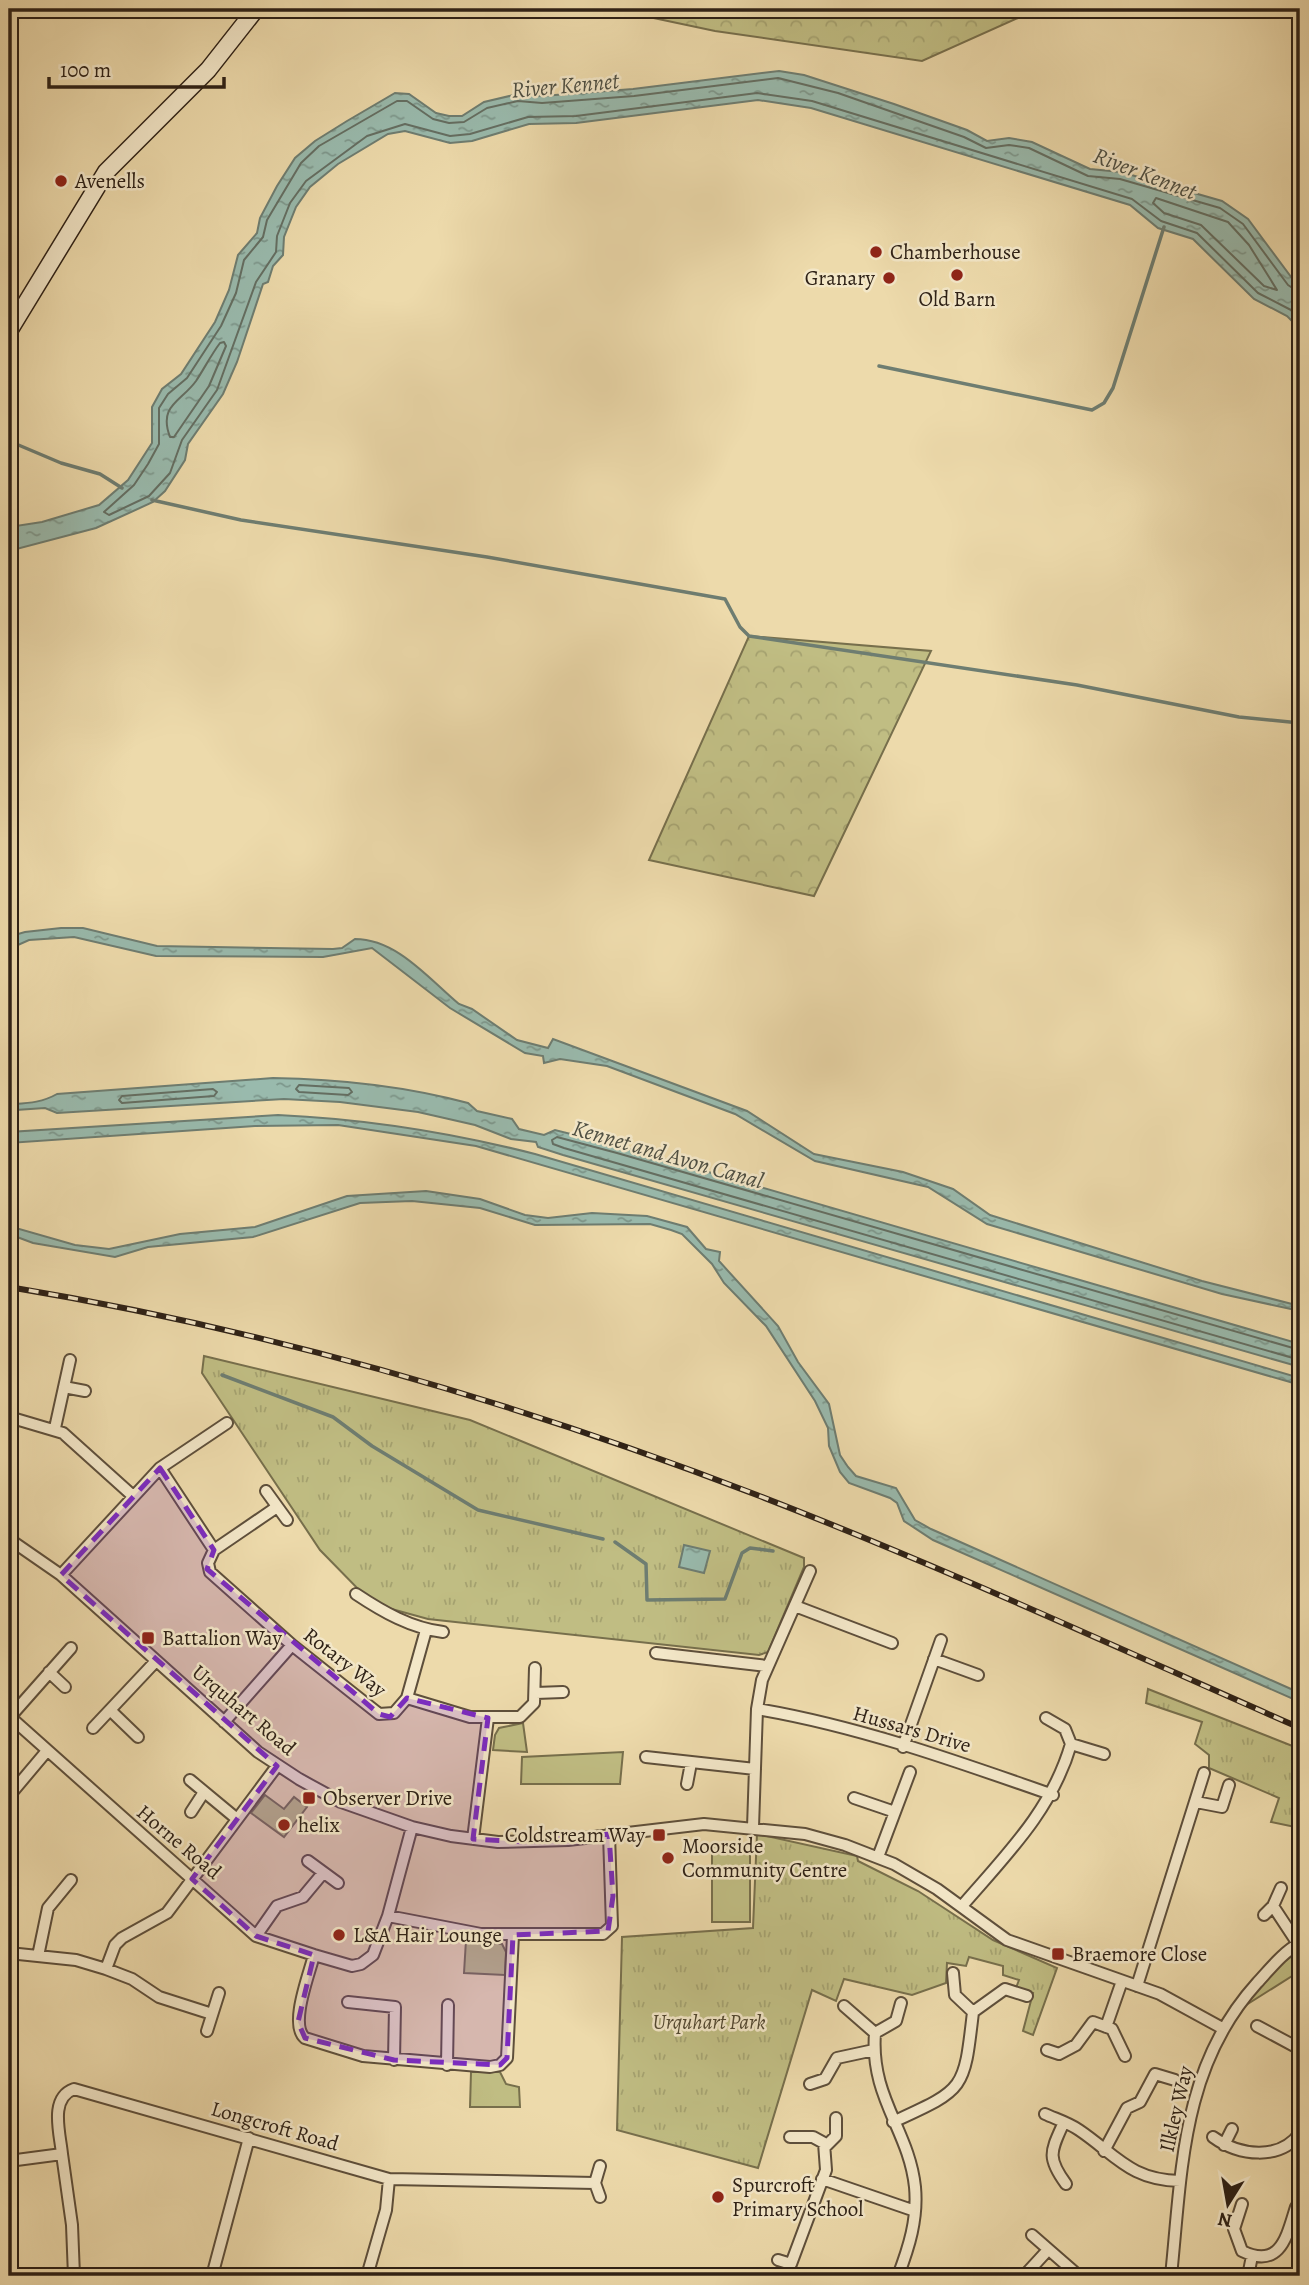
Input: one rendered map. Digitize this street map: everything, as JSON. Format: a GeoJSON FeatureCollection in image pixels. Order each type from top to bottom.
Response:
{"type":"FeatureCollection","features":[{"type":"Feature","properties":{"kind":"street"},"geometry":{"type":"LineString","coordinates":[[9,331],[106,172],[208,70],[257,9]]}},
{"type":"Feature","properties":{"kind":"street"},"geometry":{"type":"LineString","coordinates":[[55,1428],[70,1360]]}},
{"type":"Feature","properties":{"kind":"street"},"geometry":{"type":"LineString","coordinates":[[64,1387],[85,1391]]}},
{"type":"Feature","properties":{"kind":"street"},"geometry":{"type":"LineString","coordinates":[[9,1417],[55,1428],[70,1438],[133,1496]]}},
{"type":"Feature","properties":{"kind":"street"},"geometry":{"type":"LineString","coordinates":[[61,1575],[160,1468],[226,1423]]}},
{"type":"Feature","properties":{"kind":"street","name":"Rotary Way"},"geometry":{"type":"LineString","coordinates":[[160,1468],[214,1550],[208,1563],[210,1572],[292,1645],[379,1714],[394,1713],[407,1698],[451,1713],[488,1718],[520,1717],[532,1707],[536,1693]]}},
{"type":"Feature","properties":{"kind":"street"},"geometry":{"type":"LineString","coordinates":[[266,1491],[286,1520]]}},
{"type":"Feature","properties":{"kind":"street"},"geometry":{"type":"LineString","coordinates":[[214,1550],[277,1507]]}},
{"type":"Feature","properties":{"kind":"street","name":"Urquhart Road"},"geometry":{"type":"LineString","coordinates":[[9,1539],[61,1575],[224,1722],[278,1766],[341,1802],[412,1827],[473,1839],[529,1842],[704,1824],[806,1834],[878,1857],[916,1877],[962,1906],[1007,1940],[1122,1981]]}},
{"type":"Feature","properties":{"kind":"street"},"geometry":{"type":"LineString","coordinates":[[753,1827],[757,1709],[767,1666],[774,1657],[810,1571]]}},
{"type":"Feature","properties":{"kind":"street"},"geometry":{"type":"LineString","coordinates":[[356,1594],[382,1611],[426,1630],[443,1632]]}},
{"type":"Feature","properties":{"kind":"street"},"geometry":{"type":"LineString","coordinates":[[795,1606],[892,1643]]}},
{"type":"Feature","properties":{"kind":"street"},"geometry":{"type":"LineString","coordinates":[[407,1698],[426,1630]]}},
{"type":"Feature","properties":{"kind":"street"},"geometry":{"type":"LineString","coordinates":[[903,1747],[941,1640]]}},
{"type":"Feature","properties":{"kind":"street"},"geometry":{"type":"LineString","coordinates":[[224,1722],[292,1645]]}},
{"type":"Feature","properties":{"kind":"street"},"geometry":{"type":"LineString","coordinates":[[9,1716],[71,1648]]}},
{"type":"Feature","properties":{"kind":"street"},"geometry":{"type":"LineString","coordinates":[[656,1653],[767,1666]]}},
{"type":"Feature","properties":{"kind":"street"},"geometry":{"type":"LineString","coordinates":[[934,1659],[978,1675]]}},
{"type":"Feature","properties":{"kind":"street"},"geometry":{"type":"LineString","coordinates":[[93,1728],[156,1661]]}},
{"type":"Feature","properties":{"kind":"street"},"geometry":{"type":"LineString","coordinates":[[535,1668],[536,1693],[563,1692]]}},
{"type":"Feature","properties":{"kind":"street"},"geometry":{"type":"LineString","coordinates":[[50,1672],[65,1687]]}},
{"type":"Feature","properties":{"kind":"street","name":"Hussars Drive"},"geometry":{"type":"LineString","coordinates":[[757,1709],[804,1717],[1053,1795]]}},
{"type":"Feature","properties":{"kind":"street"},"geometry":{"type":"LineString","coordinates":[[110,1710],[138,1737]]}},
{"type":"Feature","properties":{"kind":"street","name":"Horne Road"},"geometry":{"type":"LineString","coordinates":[[9,1716],[46,1752],[256,1936],[352,1966],[368,1961],[377,1947],[388,1916]]}},
{"type":"Feature","properties":{"kind":"street"},"geometry":{"type":"LineString","coordinates":[[473,1839],[488,1718]]}},
{"type":"Feature","properties":{"kind":"street"},"geometry":{"type":"LineString","coordinates":[[962,1906],[1039,1817],[1053,1795],[1071,1744],[1065,1729],[1046,1718]]}},
{"type":"Feature","properties":{"kind":"street"},"geometry":{"type":"LineString","coordinates":[[1071,1744],[1104,1754]]}},
{"type":"Feature","properties":{"kind":"street"},"geometry":{"type":"LineString","coordinates":[[9,1796],[46,1752]]}},
{"type":"Feature","properties":{"kind":"street"},"geometry":{"type":"LineString","coordinates":[[646,1757],[755,1769]]}},
{"type":"Feature","properties":{"kind":"street"},"geometry":{"type":"LineString","coordinates":[[687,1784],[691,1763]]}},
{"type":"Feature","properties":{"kind":"street"},"geometry":{"type":"LineString","coordinates":[[106,1969],[115,1945],[131,1932],[167,1913],[278,1766]]}},
{"type":"Feature","properties":{"kind":"street"},"geometry":{"type":"LineString","coordinates":[[878,1857],[910,1772]]}},
{"type":"Feature","properties":{"kind":"street"},"geometry":{"type":"LineString","coordinates":[[1137,1986],[1204,1773]]}},
{"type":"Feature","properties":{"kind":"street"},"geometry":{"type":"LineString","coordinates":[[190,1780],[237,1819]]}},
{"type":"Feature","properties":{"kind":"street"},"geometry":{"type":"LineString","coordinates":[[1196,1802],[1222,1807],[1230,1785]]}},
{"type":"Feature","properties":{"kind":"street"},"geometry":{"type":"LineString","coordinates":[[191,1812],[204,1792]]}},
{"type":"Feature","properties":{"kind":"street"},"geometry":{"type":"LineString","coordinates":[[854,1798],[895,1812]]}},
{"type":"Feature","properties":{"kind":"street"},"geometry":{"type":"LineString","coordinates":[[412,1827],[388,1916],[450,1930],[513,1935],[607,1931],[612,1926],[609,1834]]}},
{"type":"Feature","properties":{"kind":"street"},"geometry":{"type":"LineString","coordinates":[[308,1861],[338,1883]]}},
{"type":"Feature","properties":{"kind":"street"},"geometry":{"type":"LineString","coordinates":[[256,1936],[277,1906],[303,1897],[323,1873]]}},
{"type":"Feature","properties":{"kind":"street"},"geometry":{"type":"LineString","coordinates":[[38,1956],[48,1908],[71,1880]]}},
{"type":"Feature","properties":{"kind":"street"},"geometry":{"type":"LineString","coordinates":[[1264,1915],[1273,1906],[1281,1888]]}},
{"type":"Feature","properties":{"kind":"street"},"geometry":{"type":"LineString","coordinates":[[1273,1906],[1299,1944]]}},
{"type":"Feature","properties":{"kind":"street"},"geometry":{"type":"LineString","coordinates":[[314,1955],[298,2022],[300,2034],[339,2049],[394,2060],[490,2067],[505,2062],[513,1935]]}},
{"type":"Feature","properties":{"kind":"street","name":"Ilkley Way"},"geometry":{"type":"LineString","coordinates":[[1171,2276],[1180,2181],[1194,2097],[1222,2028],[1285,1953],[1299,1944]]}},
{"type":"Feature","properties":{"kind":"street"},"geometry":{"type":"LineString","coordinates":[[9,1953],[76,1960],[106,1969],[132,1979],[159,1997],[212,2014]]}},
{"type":"Feature","properties":{"kind":"street"},"geometry":{"type":"LineString","coordinates":[[953,1973],[956,1995],[973,2012]]}},
{"type":"Feature","properties":{"kind":"street"},"geometry":{"type":"LineString","coordinates":[[1106,2027],[1122,1981],[1160,1994],[1222,2028]]}},
{"type":"Feature","properties":{"kind":"street"},"geometry":{"type":"LineString","coordinates":[[893,2122],[939,2102],[959,2082],[967,2065],[973,2012],[1005,1989],[1027,1996]]}},
{"type":"Feature","properties":{"kind":"street"},"geometry":{"type":"LineString","coordinates":[[207,2031],[219,1993]]}},
{"type":"Feature","properties":{"kind":"street"},"geometry":{"type":"LineString","coordinates":[[348,2002],[395,2007],[394,2060]]}},
{"type":"Feature","properties":{"kind":"street"},"geometry":{"type":"LineString","coordinates":[[875,2033],[896,2021],[901,2003]]}},
{"type":"Feature","properties":{"kind":"street"},"geometry":{"type":"LineString","coordinates":[[447,2005],[447,2065]]}},
{"type":"Feature","properties":{"kind":"street"},"geometry":{"type":"LineString","coordinates":[[844,2006],[875,2033]]}},
{"type":"Feature","properties":{"kind":"street"},"geometry":{"type":"LineString","coordinates":[[1047,2050],[1059,2054],[1076,2045],[1093,2022],[1112,2029],[1125,2056]]}},
{"type":"Feature","properties":{"kind":"street"},"geometry":{"type":"LineString","coordinates":[[1257,2026],[1272,2028],[1300,2049]]}},
{"type":"Feature","properties":{"kind":"street"},"geometry":{"type":"LineString","coordinates":[[875,2033],[874,2050],[882,2096],[915,2186],[915,2211],[910,2244],[898,2276]]}},
{"type":"Feature","properties":{"kind":"street"},"geometry":{"type":"LineString","coordinates":[[810,2084],[825,2080],[837,2059],[874,2050]]}},
{"type":"Feature","properties":{"kind":"street"},"geometry":{"type":"LineString","coordinates":[[1104,2151],[1127,2108],[1140,2102],[1155,2074],[1175,2080]]}},
{"type":"Feature","properties":{"kind":"street","name":"Longcroft Road"},"geometry":{"type":"LineString","coordinates":[[62,2154],[58,2106],[64,2095],[74,2089],[389,2179],[595,2183]]}},
{"type":"Feature","properties":{"kind":"street"},"geometry":{"type":"LineString","coordinates":[[1045,2113],[1064,2122],[1130,2169],[1164,2181],[1180,2181]]}},
{"type":"Feature","properties":{"kind":"street"},"geometry":{"type":"LineString","coordinates":[[778,2260],[791,2264],[822,2179],[826,2146],[836,2136],[836,2118]]}},
{"type":"Feature","properties":{"kind":"street"},"geometry":{"type":"LineString","coordinates":[[1064,2122],[1051,2159],[1066,2184]]}},
{"type":"Feature","properties":{"kind":"street"},"geometry":{"type":"LineString","coordinates":[[1224,2145],[1232,2129]]}},
{"type":"Feature","properties":{"kind":"street"},"geometry":{"type":"LineString","coordinates":[[1213,2137],[1224,2145],[1266,2152],[1283,2151],[1300,2133]]}},
{"type":"Feature","properties":{"kind":"street"},"geometry":{"type":"LineString","coordinates":[[790,2137],[813,2137],[826,2146]]}},
{"type":"Feature","properties":{"kind":"street"},"geometry":{"type":"LineString","coordinates":[[212,2276],[249,2138]]}},
{"type":"Feature","properties":{"kind":"street"},"geometry":{"type":"LineString","coordinates":[[9,2161],[62,2154],[72,2225],[74,2276]]}},
{"type":"Feature","properties":{"kind":"street"},"geometry":{"type":"LineString","coordinates":[[600,2166],[595,2183],[600,2197]]}},
{"type":"Feature","properties":{"kind":"street"},"geometry":{"type":"LineString","coordinates":[[367,2276],[386,2210],[389,2179]]}},
{"type":"Feature","properties":{"kind":"street"},"geometry":{"type":"LineString","coordinates":[[822,2179],[915,2211]]}},
{"type":"Feature","properties":{"kind":"street"},"geometry":{"type":"LineString","coordinates":[[1242,2204],[1234,2229],[1242,2250],[1252,2256],[1268,2256],[1283,2246],[1296,2207]]}},
{"type":"Feature","properties":{"kind":"street"},"geometry":{"type":"LineString","coordinates":[[1032,2235],[1046,2251],[1079,2276]]}},
{"type":"Feature","properties":{"kind":"street"},"geometry":{"type":"LineString","coordinates":[[1024,2276],[1046,2251]]}},
{"type":"Feature","properties":{"kind":"street"},"geometry":{"type":"LineString","coordinates":[[1248,2276],[1252,2256]]}},
{"type":"Feature","properties":{"kind":"highlighted area"},"geometry":{"type":"Polygon","coordinates":[[[160,1468],[214,1550],[207,1569],[379,1714],[390,1717],[407,1698],[488,1718],[473,1839],[529,1842],[609,1834],[613,1896],[608,1931],[513,1935],[507,2058],[500,2065],[394,2060],[305,2038],[298,2022],[314,1955],[256,1936],[192,1879],[277,1766],[61,1575],[160,1468]]]}},
{"type":"Feature","properties":{"kind":"green space"},"geometry":{"type":"Polygon","coordinates":[[[611,9],[1038,9],[922,61],[715,31],[611,9]]]}},
{"type":"Feature","properties":{"kind":"green space"},"geometry":{"type":"Polygon","coordinates":[[[749,636],[931,651],[814,896],[649,860],[749,636]]]}},
{"type":"Feature","properties":{"kind":"green space"},"geometry":{"type":"Polygon","coordinates":[[[204,1356],[470,1420],[804,1558],[804,1567],[768,1652],[759,1655],[428,1619],[388,1608],[362,1593],[320,1550],[202,1373],[204,1356]]]}},
{"type":"Feature","properties":{"kind":"green space"},"geometry":{"type":"Polygon","coordinates":[[[1148,1689],[1300,1749],[1300,1828],[1271,1822],[1279,1798],[1209,1768],[1209,1755],[1195,1744],[1202,1722],[1146,1703],[1148,1689]]]}},
{"type":"Feature","properties":{"kind":"green space"},"geometry":{"type":"Polygon","coordinates":[[[523,1723],[527,1752],[493,1750],[499,1728],[523,1723]]]}},
{"type":"Feature","properties":{"kind":"green space"},"geometry":{"type":"Polygon","coordinates":[[[623,1752],[620,1784],[521,1784],[522,1757],[623,1752]]]}},
{"type":"Feature","properties":{"kind":"green space"},"geometry":{"type":"Polygon","coordinates":[[[265,1795],[284,1809],[294,1797],[307,1807],[284,1837],[251,1813],[265,1795]]]}},
{"type":"Feature","properties":{"kind":"green space","name":"Urquhart Park"},"geometry":{"type":"Polygon","coordinates":[[[757,1834],[857,1856],[858,1861],[918,1891],[993,1940],[1057,1968],[1033,2035],[1023,2031],[1033,1993],[1016,1988],[1019,1980],[1003,1975],[1003,1966],[969,1957],[966,1966],[947,1963],[946,1983],[912,1995],[844,1979],[836,2001],[812,1990],[758,2168],[617,2130],[622,1937],[753,1928],[757,1834]]]}},
{"type":"Feature","properties":{"kind":"green space"},"geometry":{"type":"Polygon","coordinates":[[[712,1847],[750,1847],[750,1922],[712,1922],[712,1847]]]}},
{"type":"Feature","properties":{"kind":"green space"},"geometry":{"type":"Polygon","coordinates":[[[466,1940],[502,1944],[506,1952],[505,1975],[464,1973],[466,1940]]]}},
{"type":"Feature","properties":{"kind":"green space"},"geometry":{"type":"Polygon","coordinates":[[[1300,1951],[1300,1971],[1243,2007],[1280,1964],[1300,1951]]]}},
{"type":"Feature","properties":{"kind":"green space"},"geometry":{"type":"Polygon","coordinates":[[[471,2072],[500,2072],[506,2084],[519,2087],[520,2107],[470,2107],[471,2072]]]}},
{"type":"Feature","properties":{"kind":"water"},"geometry":{"type":"Polygon","coordinates":[[[779,71],[804,75],[894,104],[967,130],[987,141],[1009,138],[1032,142],[1090,169],[1121,172],[1222,201],[1248,219],[1300,289],[1300,329],[1287,316],[1254,299],[1193,239],[1158,228],[1130,205],[811,108],[758,100],[576,123],[529,124],[472,141],[450,143],[405,131],[388,134],[338,164],[310,187],[296,207],[284,237],[283,255],[273,266],[268,282],[263,284],[237,362],[223,394],[188,444],[185,460],[165,491],[153,502],[96,528],[9,551],[9,527],[42,522],[99,505],[128,480],[152,443],[152,407],[162,389],[181,374],[215,322],[229,290],[238,255],[257,233],[260,218],[277,186],[295,158],[315,141],[347,121],[395,93],[409,94],[436,113],[462,116],[484,102],[518,94],[542,96],[633,89],[779,71]]]}},
{"type":"Feature","properties":{"kind":"water"},"geometry":{"type":"Polygon","coordinates":[[[61,928],[83,928],[157,946],[333,949],[342,948],[355,939],[370,941],[385,946],[412,962],[459,1004],[472,1009],[517,1040],[548,1048],[553,1039],[747,1111],[814,1154],[903,1172],[953,1189],[990,1215],[1202,1281],[1300,1306],[1300,1311],[1222,1294],[987,1224],[928,1187],[815,1161],[735,1114],[607,1066],[560,1059],[544,1063],[543,1056],[525,1053],[450,1008],[372,948],[323,957],[156,956],[74,937],[29,940],[9,949],[11,936],[61,928]]]}},
{"type":"Feature","properties":{"kind":"water"},"geometry":{"type":"Polygon","coordinates":[[[273,1078],[371,1084],[468,1103],[477,1111],[512,1119],[519,1129],[544,1135],[555,1130],[619,1146],[1300,1344],[1300,1367],[563,1155],[538,1147],[536,1142],[511,1139],[475,1125],[418,1112],[340,1102],[284,1099],[57,1113],[45,1108],[16,1110],[9,1117],[9,1098],[15,1104],[21,1104],[57,1094],[273,1078]]]}},
{"type":"Feature","properties":{"kind":"water"},"geometry":{"type":"Polygon","coordinates":[[[278,1115],[407,1128],[535,1154],[1300,1378],[1300,1385],[476,1146],[338,1125],[255,1126],[9,1143],[9,1132],[278,1115]]]}},
{"type":"Feature","properties":{"kind":"water"},"geometry":{"type":"Polygon","coordinates":[[[426,1191],[480,1199],[525,1215],[548,1218],[592,1213],[647,1216],[687,1227],[706,1249],[720,1252],[719,1261],[778,1326],[798,1362],[829,1404],[840,1455],[856,1476],[896,1488],[915,1520],[931,1529],[1300,1693],[1300,1702],[933,1540],[904,1521],[897,1503],[890,1498],[849,1483],[840,1472],[829,1446],[828,1428],[815,1401],[766,1326],[724,1283],[712,1264],[682,1234],[671,1230],[650,1224],[535,1225],[480,1208],[412,1201],[360,1203],[253,1237],[148,1247],[115,1257],[33,1243],[9,1234],[9,1226],[75,1245],[109,1249],[180,1234],[255,1227],[347,1196],[426,1191]]]}},
{"type":"Feature","properties":{"kind":"water"},"geometry":{"type":"Polygon","coordinates":[[[684,1545],[710,1551],[704,1573],[679,1567],[684,1545]]]}},
{"type":"Feature","properties":{"kind":"waterway"},"geometry":{"type":"LineString","coordinates":[[879,366],[1092,410],[1104,403],[1113,388],[1164,227]]}},
{"type":"Feature","properties":{"kind":"waterway"},"geometry":{"type":"LineString","coordinates":[[9,441],[61,463],[100,474],[122,488]]}},
{"type":"Feature","properties":{"kind":"waterway"},"geometry":{"type":"LineString","coordinates":[[152,500],[241,520],[487,557],[725,599],[740,627],[749,636],[1077,685],[1239,717],[1300,723]]}},
{"type":"Feature","properties":{"kind":"waterway"},"geometry":{"type":"LineString","coordinates":[[222,1375],[333,1417],[372,1446],[478,1510],[603,1539]]}},
{"type":"Feature","properties":{"kind":"waterway"},"geometry":{"type":"LineString","coordinates":[[615,1542],[646,1564],[647,1600],[725,1599],[742,1553],[750,1548],[773,1551]]}},
{"type":"Feature","properties":{"kind":"railway"},"geometry":{"type":"LineString","coordinates":[[9,1287],[200,1324],[294,1347],[482,1399],[574,1429],[757,1495],[894,1550],[1300,1728]]}},
{"type":"Feature","properties":{"kind":"place","name":"Avenells"},"geometry":{"type":"Point","coordinates":[61,181]}},
{"type":"Feature","properties":{"kind":"place","name":"Chamberhouse"},"geometry":{"type":"Point","coordinates":[876,252]}},
{"type":"Feature","properties":{"kind":"place","name":"Old Barn"},"geometry":{"type":"Point","coordinates":[957,275]}},
{"type":"Feature","properties":{"kind":"place","name":"Granary"},"geometry":{"type":"Point","coordinates":[889,278]}},
{"type":"Feature","properties":{"kind":"place","name":"Battalion Way"},"geometry":{"type":"Point","coordinates":[148,1638]}},
{"type":"Feature","properties":{"kind":"place","name":"Observer Drive"},"geometry":{"type":"Point","coordinates":[309,1798]}},
{"type":"Feature","properties":{"kind":"place","name":"helix"},"geometry":{"type":"Point","coordinates":[284,1825]}},
{"type":"Feature","properties":{"kind":"place","name":"Coldstream Way"},"geometry":{"type":"Point","coordinates":[659,1835]}},
{"type":"Feature","properties":{"kind":"place","name":"Moorside Community Centre"},"geometry":{"type":"Point","coordinates":[668,1858]}},
{"type":"Feature","properties":{"kind":"place","name":"L&A Hair Lounge"},"geometry":{"type":"Point","coordinates":[339,1935]}},
{"type":"Feature","properties":{"kind":"place","name":"Braemore Close"},"geometry":{"type":"Point","coordinates":[1058,1954]}},
{"type":"Feature","properties":{"kind":"place","name":"Spurcroft Primary School"},"geometry":{"type":"Point","coordinates":[718,2197]}},
{"type":"Feature","properties":{"kind":"water label","name":"River Kennet"},"geometry":{"type":"Point","coordinates":[565,85]}},
{"type":"Feature","properties":{"kind":"water label","name":"River Kennet"},"geometry":{"type":"Point","coordinates":[1145,173]}},
{"type":"Feature","properties":{"kind":"water label","name":"Kennet and Avon Canal"},"geometry":{"type":"Point","coordinates":[668,1154]}}]}
